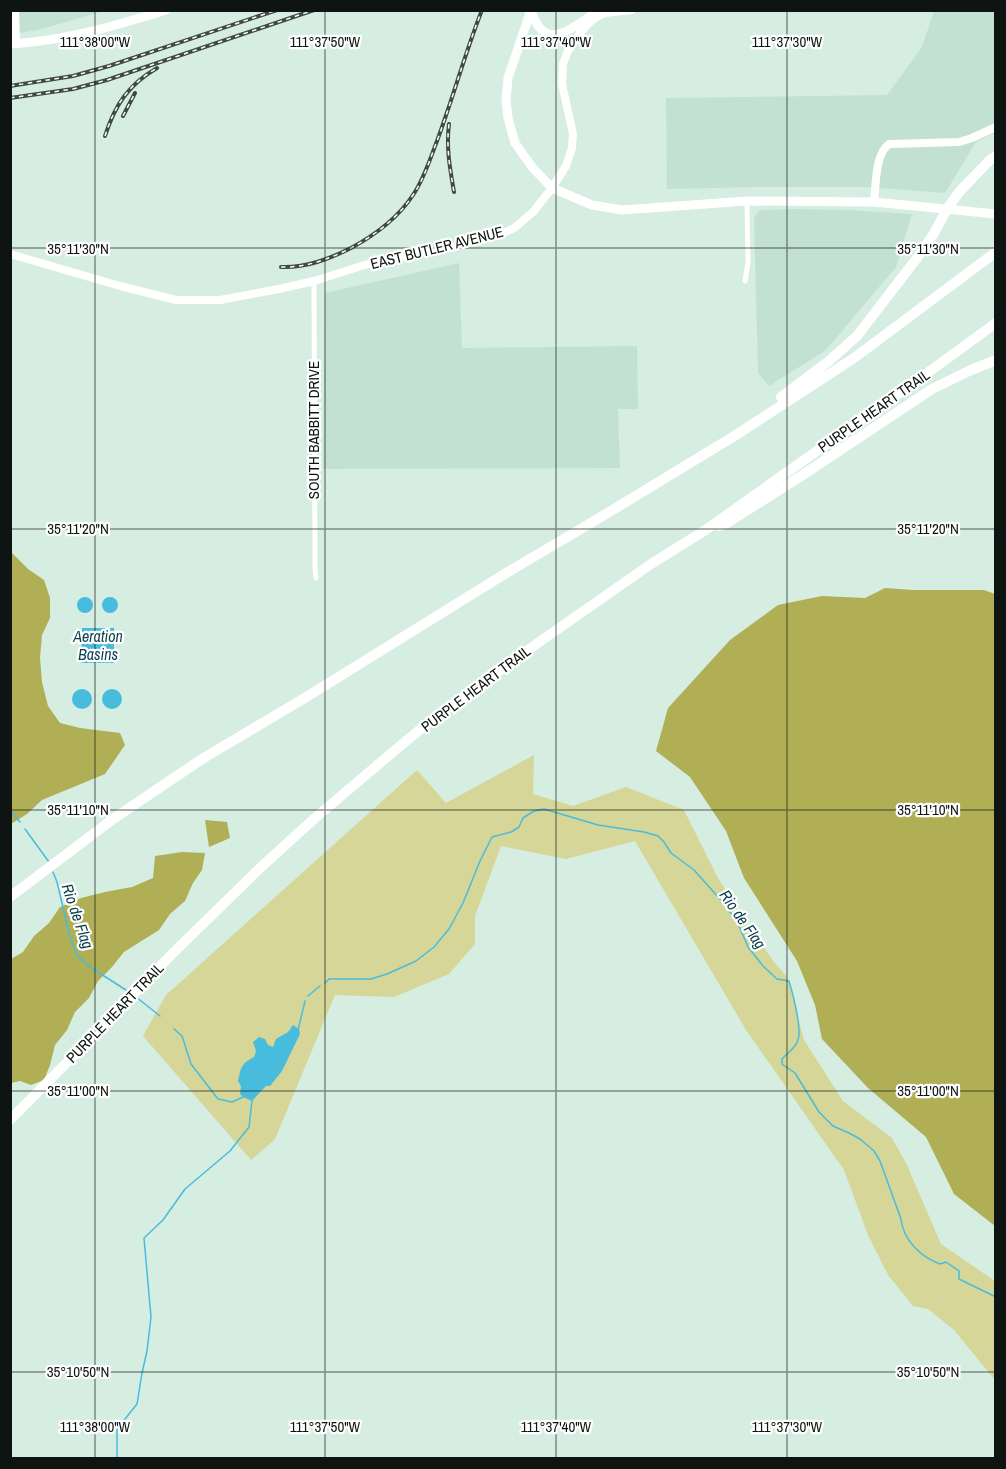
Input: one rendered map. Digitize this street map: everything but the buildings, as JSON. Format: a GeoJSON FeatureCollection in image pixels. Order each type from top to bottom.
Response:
{"type":"FeatureCollection","features":[{"type":"Feature","properties":{"kind":"highway"},"geometry":{"type":"LineString","coordinates":[[601,517],[614,506],[778,399],[845,348],[857,336],[917,258],[960,191],[996,156]]}},
{"type":"Feature","properties":{"kind":"highway"},"geometry":{"type":"LineString","coordinates":[[10,897],[113,819],[241,735],[736,435],[854,358],[996,252]]}},
{"type":"Feature","properties":{"kind":"highway","name":"PURPLE HEART TRAIL"},"geometry":{"type":"LineString","coordinates":[[10,1120],[172,954],[259,869],[307,825],[430,722],[597,601],[704,531],[996,323]]}},
{"type":"Feature","properties":{"kind":"highway"},"geometry":{"type":"LineString","coordinates":[[704,531],[727,523],[932,389],[996,360]]}},
{"type":"Feature","properties":{"kind":"main road"},"geometry":{"type":"LineString","coordinates":[[15,10],[13,44],[57,39],[118,25],[166,10]]}},
{"type":"Feature","properties":{"kind":"main road"},"geometry":{"type":"LineString","coordinates":[[531,10],[534,21],[541,31],[554,36],[566,33],[600,10]]}},
{"type":"Feature","properties":{"kind":"main road"},"geometry":{"type":"LineString","coordinates":[[531,10],[508,78],[506,100],[508,118],[515,143],[531,167],[552,188],[592,205],[622,210],[747,201],[874,202],[996,214]]}},
{"type":"Feature","properties":{"kind":"main road","name":"EAST BUTLER AVENUE"},"geometry":{"type":"LineString","coordinates":[[10,254],[176,300],[220,300],[314,281],[371,263],[454,247],[499,235],[514,228],[526,218],[552,188],[566,166],[572,142],[571,122],[561,75],[568,51],[580,33],[597,17],[605,13],[632,10]]}},
{"type":"Feature","properties":{"kind":"main road"},"geometry":{"type":"LineString","coordinates":[[874,202],[880,154],[889,144],[959,142],[996,127]]}},
{"type":"Feature","properties":{"kind":"street"},"geometry":{"type":"LineString","coordinates":[[745,281],[748,263],[747,201]]}},
{"type":"Feature","properties":{"kind":"street","name":"SOUTH BABBITT DRIVE"},"geometry":{"type":"LineString","coordinates":[[314,281],[316,578]]}},
{"type":"Feature","properties":{"kind":"shaded area"},"geometry":{"type":"Polygon","coordinates":[[[10,11],[104,11],[38,30],[11,34],[10,11]]]}},
{"type":"Feature","properties":{"kind":"shaded area"},"geometry":{"type":"Polygon","coordinates":[[[934,11],[995,11],[995,133],[976,142],[945,193],[867,187],[667,189],[666,98],[887,95],[922,47],[934,11]]]}},
{"type":"Feature","properties":{"kind":"shaded area"},"geometry":{"type":"Polygon","coordinates":[[[792,209],[912,214],[896,267],[825,351],[769,386],[758,373],[754,218],[760,210],[792,209]]]}},
{"type":"Feature","properties":{"kind":"shaded area"},"geometry":{"type":"Polygon","coordinates":[[[459,263],[462,348],[637,346],[638,409],[618,409],[620,468],[323,469],[325,293],[459,263]]]}},
{"type":"Feature","properties":{"kind":"shaded area"},"geometry":{"type":"Polygon","coordinates":[[[11,552],[28,569],[44,580],[50,598],[50,618],[42,635],[40,658],[42,682],[48,706],[60,723],[120,733],[125,745],[105,774],[42,800],[27,814],[11,824],[11,552]]]}},
{"type":"Feature","properties":{"kind":"shaded area"},"geometry":{"type":"Polygon","coordinates":[[[885,588],[984,590],[995,594],[995,1226],[954,1194],[926,1137],[868,1088],[822,1039],[815,1005],[797,961],[744,878],[726,831],[690,777],[656,751],[668,708],[730,640],[778,605],[822,596],[865,598],[885,588]]]}},
{"type":"Feature","properties":{"kind":"shaded area"},"geometry":{"type":"Polygon","coordinates":[[[205,820],[227,822],[230,838],[209,847],[205,820]]]}},
{"type":"Feature","properties":{"kind":"shaded area"},"geometry":{"type":"Polygon","coordinates":[[[182,852],[205,853],[202,870],[185,901],[170,914],[159,930],[124,952],[98,981],[89,998],[75,1012],[67,1030],[55,1045],[44,1080],[31,1085],[20,1081],[11,1083],[11,959],[23,952],[60,907],[81,898],[132,887],[153,878],[155,856],[182,852]]]}},
{"type":"Feature","properties":{"kind":"green space"},"geometry":{"type":"Polygon","coordinates":[[[534,755],[533,794],[573,806],[626,787],[684,810],[718,878],[748,926],[787,977],[804,1040],[843,1101],[892,1138],[907,1165],[941,1244],[995,1281],[995,1380],[954,1330],[928,1309],[913,1306],[888,1275],[868,1235],[844,1170],[746,1030],[635,841],[566,859],[501,846],[475,916],[475,944],[449,974],[394,997],[335,995],[275,1139],[251,1160],[143,1036],[166,995],[417,770],[446,803],[534,755]]]}},
{"type":"Feature","properties":{"kind":"water"},"geometry":{"type":"Polygon","coordinates":[[[82,597],[88,597],[93,605],[91,611],[82,613],[77,608],[77,602],[82,597]]]}},
{"type":"Feature","properties":{"kind":"water"},"geometry":{"type":"Polygon","coordinates":[[[107,597],[113,597],[118,605],[116,611],[107,613],[102,608],[102,602],[107,597]]]}},
{"type":"Feature","properties":{"kind":"water","name":"Aeration Basins"},"geometry":{"type":"Polygon","coordinates":[[[82,628],[114,628],[114,663],[81,663],[82,628]]]}},
{"type":"Feature","properties":{"kind":"water"},"geometry":{"type":"Polygon","coordinates":[[[82,689],[89,692],[92,699],[89,706],[82,709],[75,706],[72,699],[75,692],[82,689]]]}},
{"type":"Feature","properties":{"kind":"water"},"geometry":{"type":"Polygon","coordinates":[[[112,689],[119,692],[122,699],[119,706],[112,709],[105,706],[102,699],[105,692],[112,689]]]}},
{"type":"Feature","properties":{"kind":"water"},"geometry":{"type":"Polygon","coordinates":[[[293,1025],[299,1029],[300,1034],[282,1071],[270,1086],[266,1086],[252,1101],[243,1097],[240,1094],[241,1086],[238,1081],[242,1066],[254,1057],[256,1051],[253,1042],[259,1037],[265,1039],[268,1045],[273,1047],[276,1039],[288,1032],[293,1025]]]}},
{"type":"Feature","properties":{"kind":"waterway","name":"Rio de Flag"},"geometry":{"type":"LineString","coordinates":[[325,983],[329,979],[371,979],[387,974],[416,961],[434,947],[449,929],[463,903],[492,837],[511,832],[519,827],[523,818],[534,811],[544,809],[598,825],[658,836],[671,853],[694,870],[719,898],[737,921],[748,947],[763,966],[777,979],[789,981],[799,1035],[795,1046],[782,1059],[782,1064],[795,1073],[819,1112],[833,1126],[860,1139],[874,1151],[880,1161],[902,1227],[909,1241],[926,1257],[940,1264],[946,1262],[959,1271],[959,1279],[996,1297]]}},
{"type":"Feature","properties":{"kind":"waterway","name":"Rio de Flag"},"geometry":{"type":"LineString","coordinates":[[10,810],[20,822]]}},
{"type":"Feature","properties":{"kind":"waterway","name":"Rio de Flag"},"geometry":{"type":"LineString","coordinates":[[25,829],[49,862]]}},
{"type":"Feature","properties":{"kind":"waterway","name":"Rio de Flag"},"geometry":{"type":"LineString","coordinates":[[53,872],[77,955],[87,965],[129,992]]}},
{"type":"Feature","properties":{"kind":"waterway","name":"Rio de Flag"},"geometry":{"type":"LineString","coordinates":[[308,996],[320,986]]}},
{"type":"Feature","properties":{"kind":"waterway","name":"Rio de Flag"},"geometry":{"type":"LineString","coordinates":[[136,997],[160,1016]]}},
{"type":"Feature","properties":{"kind":"waterway","name":"Rio de Flag"},"geometry":{"type":"LineString","coordinates":[[298,1030],[305,1001]]}},
{"type":"Feature","properties":{"kind":"waterway","name":"Rio de Flag"},"geometry":{"type":"LineString","coordinates":[[174,1029],[182,1036],[191,1064],[218,1099],[232,1102],[243,1097]]}},
{"type":"Feature","properties":{"kind":"waterway"},"geometry":{"type":"LineString","coordinates":[[117,1458],[117,1429],[137,1404],[147,1351],[151,1317],[144,1238],[163,1220],[185,1189],[230,1151],[249,1127],[252,1100]]}},
{"type":"Feature","properties":{"kind":"railway"},"geometry":{"type":"LineString","coordinates":[[10,86],[73,76],[109,66],[277,10]]}},
{"type":"Feature","properties":{"kind":"railway"},"geometry":{"type":"LineString","coordinates":[[10,98],[73,89],[107,80],[314,10]]}},
{"type":"Feature","properties":{"kind":"railway"},"geometry":{"type":"LineString","coordinates":[[281,267],[317,262],[351,248],[385,225],[407,203],[429,162],[482,10]]}},
{"type":"Feature","properties":{"kind":"railway"},"geometry":{"type":"LineString","coordinates":[[105,136],[118,105],[130,89],[157,68]]}},
{"type":"Feature","properties":{"kind":"railway"},"geometry":{"type":"LineString","coordinates":[[123,116],[135,93]]}},
{"type":"Feature","properties":{"kind":"railway"},"geometry":{"type":"LineString","coordinates":[[449,124],[448,150],[454,192]]}}]}
